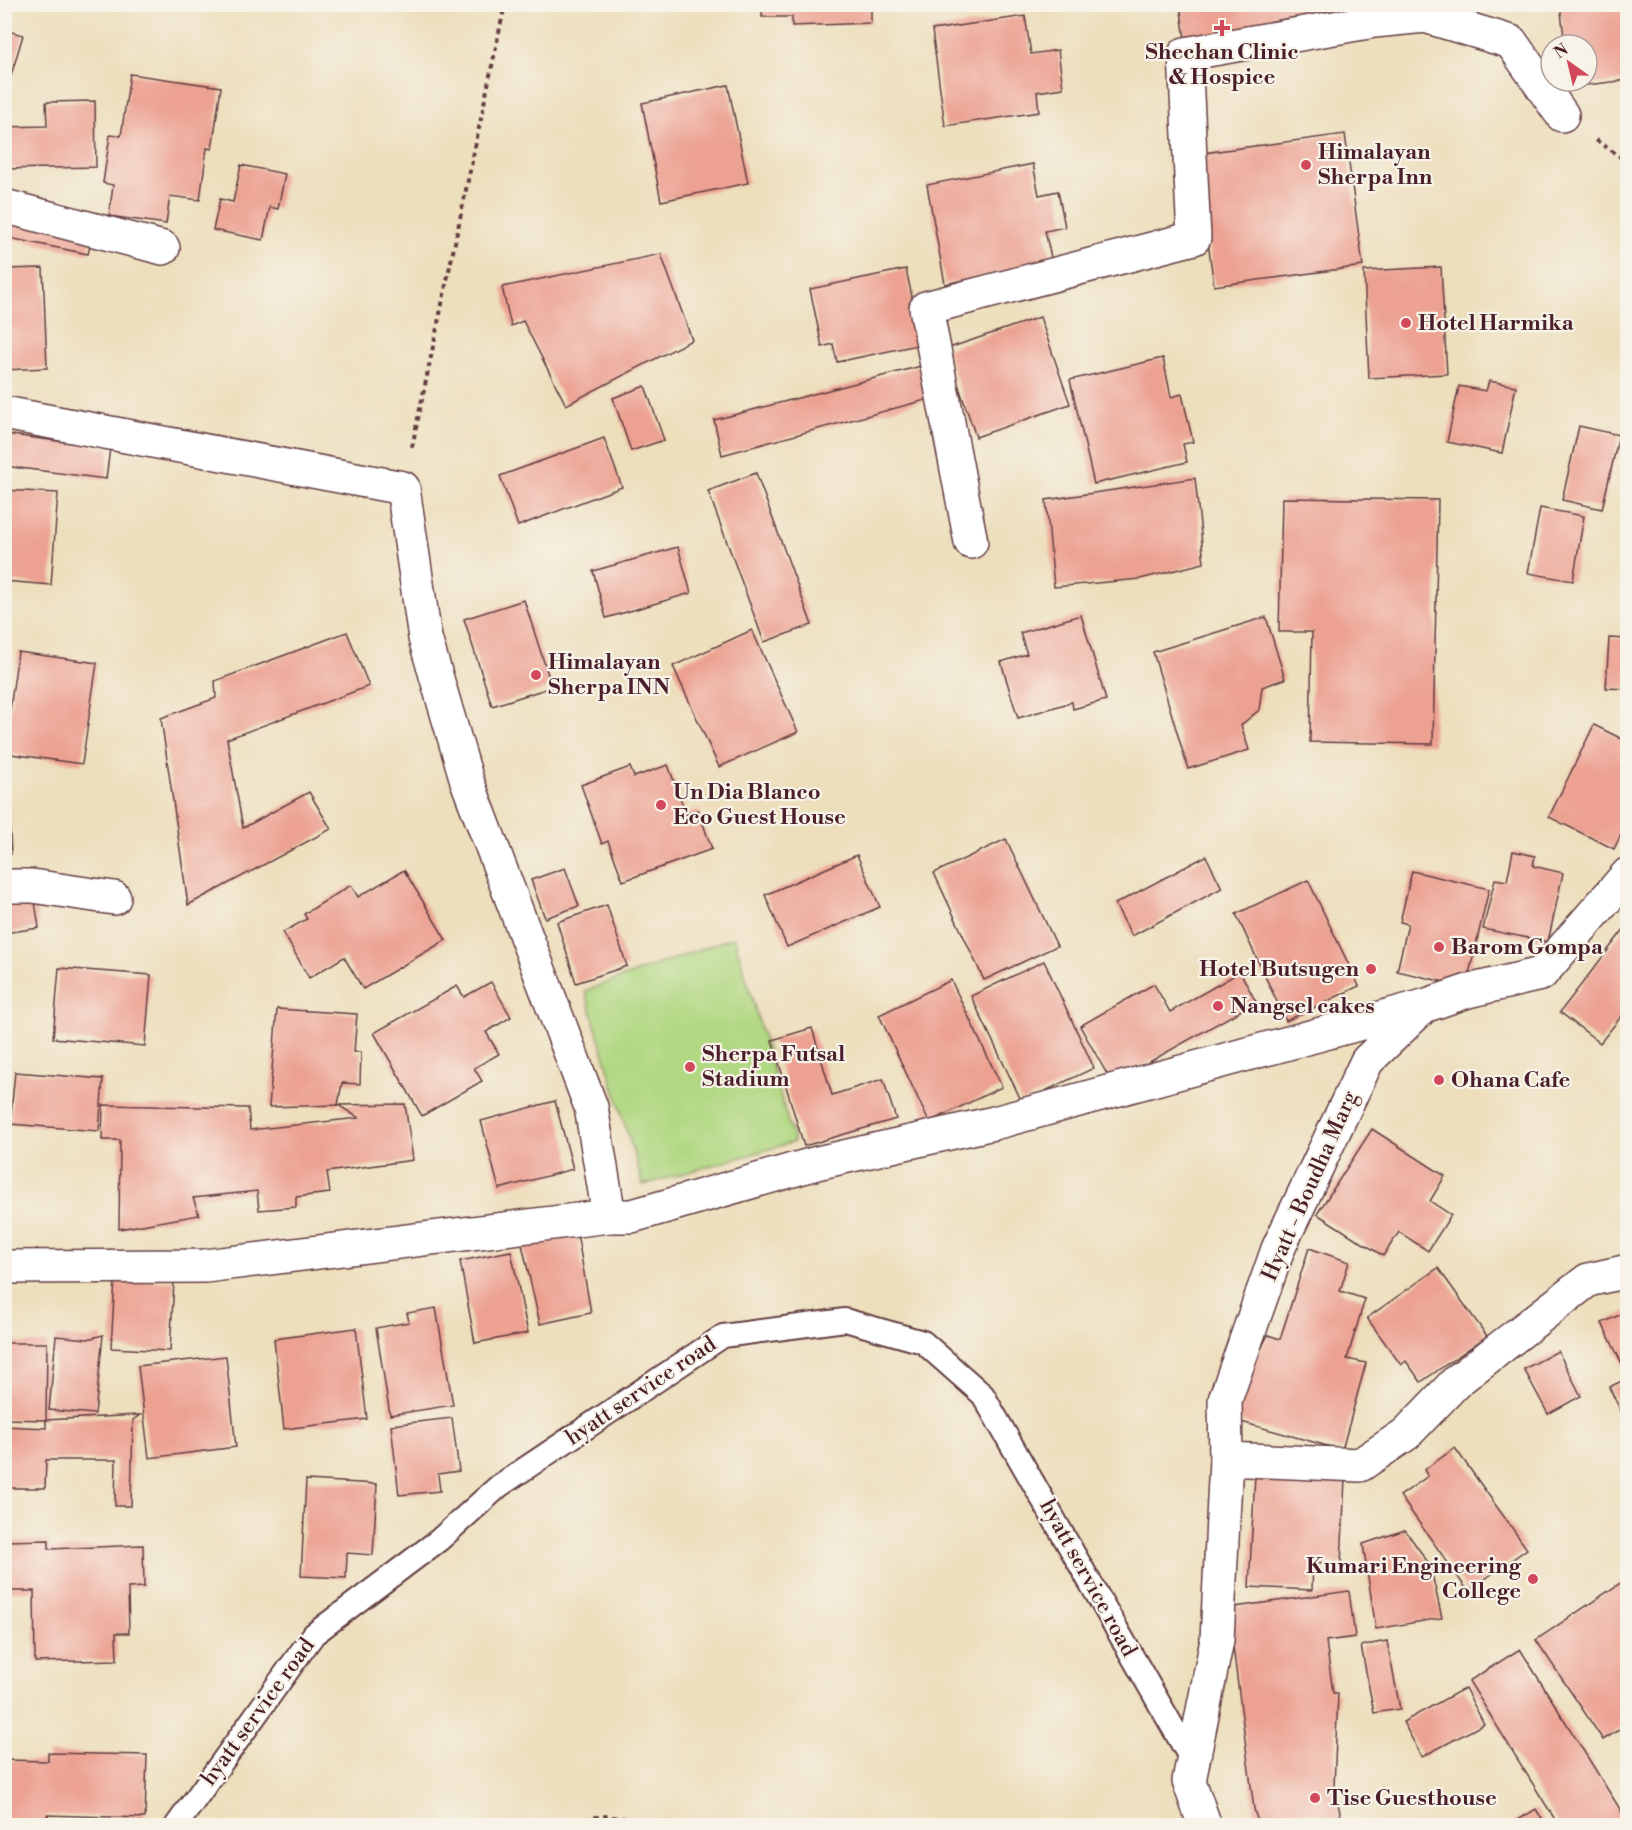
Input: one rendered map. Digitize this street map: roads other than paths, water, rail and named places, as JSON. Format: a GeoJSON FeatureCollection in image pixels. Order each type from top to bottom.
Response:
{"type":"FeatureCollection","features":[{"type":"Feature","properties":{"kind":"street"},"geometry":{"type":"LineString","coordinates":[[971,542],[926,308],[1194,238],[1185,54],[1373,13],[1425,16],[1511,42],[1562,115]]}},
{"type":"Feature","properties":{"kind":"street"},"geometry":{"type":"LineString","coordinates":[[4,206],[163,248]]}},
{"type":"Feature","properties":{"kind":"street"},"geometry":{"type":"LineString","coordinates":[[4,413],[403,488],[425,638],[467,781],[591,1107],[609,1216]]}},
{"type":"Feature","properties":{"kind":"street","name":"Hyatt - Boudha Marg"},"geometry":{"type":"LineString","coordinates":[[1189,1781],[1217,1640],[1226,1459],[1226,1400],[1278,1249],[1367,1061],[1424,1006],[1468,991],[1541,974],[1628,874]]}},
{"type":"Feature","properties":{"kind":"street"},"geometry":{"type":"LineString","coordinates":[[4,886],[32,886],[114,898]]}},
{"type":"Feature","properties":{"kind":"street"},"geometry":{"type":"LineString","coordinates":[[4,1267],[205,1266],[609,1216],[632,1216],[817,1163],[994,1123],[1424,1006]]}},
{"type":"Feature","properties":{"kind":"street"},"geometry":{"type":"LineString","coordinates":[[1226,1459],[1360,1465],[1406,1434],[1457,1381],[1588,1280],[1628,1271]]}},
{"type":"Feature","properties":{"kind":"street"},"geometry":{"type":"LineString","coordinates":[[1189,1781],[1204,1826]]}},
{"type":"Feature","properties":{"kind":"lane","name":"hyatt service road"},"geometry":{"type":"LineString","coordinates":[[176,1826],[314,1634],[439,1540],[499,1486],[723,1336],[846,1320],[923,1342],[983,1395],[1191,1759],[1189,1781]]}},
{"type":"Feature","properties":{"kind":"place","name":"Shechan Clinic & Hospice"},"geometry":{"type":"Point","coordinates":[1222,28]}},
{"type":"Feature","properties":{"kind":"place","name":"Himalayan Sherpa Inn"},"geometry":{"type":"Point","coordinates":[1306,165]}},
{"type":"Feature","properties":{"kind":"place","name":"Hotel Harmika"},"geometry":{"type":"Point","coordinates":[1406,323]}},
{"type":"Feature","properties":{"kind":"place","name":"Himalayan Sherpa INN"},"geometry":{"type":"Point","coordinates":[536,675]}},
{"type":"Feature","properties":{"kind":"place","name":"Un Dia Blanco Eco Guest House"},"geometry":{"type":"Point","coordinates":[661,805]}},
{"type":"Feature","properties":{"kind":"place","name":"Barom Gompa"},"geometry":{"type":"Point","coordinates":[1439,947]}},
{"type":"Feature","properties":{"kind":"place","name":"Hotel Butsugen"},"geometry":{"type":"Point","coordinates":[1371,969]}},
{"type":"Feature","properties":{"kind":"place","name":"Nangsel cakes"},"geometry":{"type":"Point","coordinates":[1218,1006]}},
{"type":"Feature","properties":{"kind":"place","name":"Sherpa Futsal Stadium"},"geometry":{"type":"Point","coordinates":[690,1067]}},
{"type":"Feature","properties":{"kind":"place","name":"Ohana Cafe"},"geometry":{"type":"Point","coordinates":[1439,1080]}},
{"type":"Feature","properties":{"kind":"place","name":"Kumari Engineering College"},"geometry":{"type":"Point","coordinates":[1533,1579]}},
{"type":"Feature","properties":{"kind":"place","name":"Tise Guesthouse"},"geometry":{"type":"Point","coordinates":[1315,1798]}}]}
